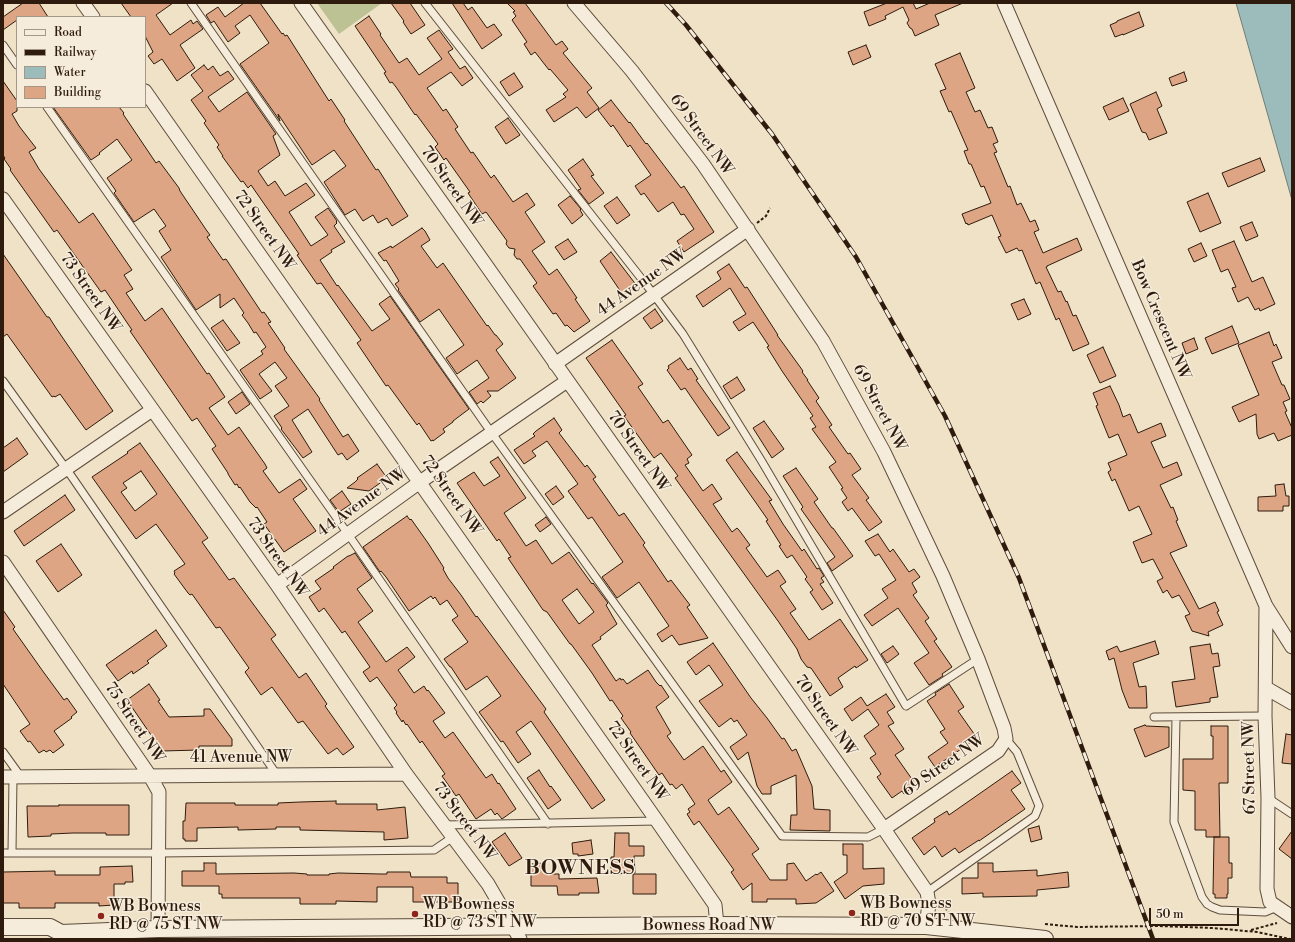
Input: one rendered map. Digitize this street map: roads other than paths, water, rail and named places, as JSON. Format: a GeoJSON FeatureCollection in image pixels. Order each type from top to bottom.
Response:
{"type":"FeatureCollection","features":[{"type":"Feature","properties":{"kind":"street"},"geometry":{"type":"LineString","coordinates":[[83,3],[92,16]]}},
{"type":"Feature","properties":{"kind":"street","name":"70 Street NW"},"geometry":{"type":"LineString","coordinates":[[301,3],[927,892]]}},
{"type":"Feature","properties":{"kind":"street","name":"69 Street NW"},"geometry":{"type":"LineString","coordinates":[[574,3],[632,71],[703,164],[823,341],[884,452],[943,576],[978,659],[1004,728],[1006,739],[998,751],[884,829]]}},
{"type":"Feature","properties":{"kind":"street","name":"Bow Crescent NW"},"geometry":{"type":"LineString","coordinates":[[1004,3],[1266,606],[1292,646]]}},
{"type":"Feature","properties":{"kind":"street","name":"72 Street NW"},"geometry":{"type":"LineString","coordinates":[[146,92],[715,905],[717,925]]}},
{"type":"Feature","properties":{"kind":"street","name":"73 Street NW"},"geometry":{"type":"LineString","coordinates":[[3,199],[276,586],[406,774],[488,884],[517,933]]}},
{"type":"Feature","properties":{"kind":"street","name":"44 Avenue NW"},"geometry":{"type":"LineString","coordinates":[[555,364],[748,229]]}},
{"type":"Feature","properties":{"kind":"street","name":"44 Avenue NW"},"geometry":{"type":"LineString","coordinates":[[276,586],[420,482],[567,381]]}},
{"type":"Feature","properties":{"kind":"street"},"geometry":{"type":"LineString","coordinates":[[3,512],[152,410]]}},
{"type":"Feature","properties":{"kind":"street","name":"75 Street NW"},"geometry":{"type":"LineString","coordinates":[[3,562],[150,776],[159,792],[158,929]]}},
{"type":"Feature","properties":{"kind":"street","name":"67 Street NW"},"geometry":{"type":"LineString","coordinates":[[1266,606],[1265,716],[1268,798],[1267,889],[1270,902],[1292,917]]}},
{"type":"Feature","properties":{"kind":"street"},"geometry":{"type":"LineString","coordinates":[[1266,688],[1292,703]]}},
{"type":"Feature","properties":{"kind":"street","name":"41 Avenue NW"},"geometry":{"type":"LineString","coordinates":[[12,777],[406,774]]}},
{"type":"Feature","properties":{"kind":"street"},"geometry":{"type":"LineString","coordinates":[[926,926],[929,904],[927,892]]}},
{"type":"Feature","properties":{"kind":"street","name":"Bowness Road NW"},"geometry":{"type":"LineString","coordinates":[[3,927],[50,927],[56,936],[158,929],[517,933],[717,925],[926,926],[1045,939]]}},
{"type":"Feature","properties":{"kind":"lane"},"geometry":{"type":"LineString","coordinates":[[191,3],[493,432],[782,836],[868,837],[884,829]]}},
{"type":"Feature","properties":{"kind":"lane"},"geometry":{"type":"LineString","coordinates":[[425,3],[654,294],[683,334],[761,460],[906,706],[978,659]]}},
{"type":"Feature","properties":{"kind":"lane"},"geometry":{"type":"LineString","coordinates":[[3,45],[16,64]]}},
{"type":"Feature","properties":{"kind":"lane"},"geometry":{"type":"LineString","coordinates":[[48,108],[348,534],[548,824]]}},
{"type":"Feature","properties":{"kind":"lane"},"geometry":{"type":"LineString","coordinates":[[3,381],[66,469],[278,775]]}},
{"type":"Feature","properties":{"kind":"lane"},"geometry":{"type":"LineString","coordinates":[[1154,717],[1265,716]]}},
{"type":"Feature","properties":{"kind":"lane"},"geometry":{"type":"LineString","coordinates":[[1176,718],[1174,822],[1202,897],[1207,904],[1220,910],[1265,912],[1277,906]]}},
{"type":"Feature","properties":{"kind":"lane"},"geometry":{"type":"LineString","coordinates":[[927,892],[1036,816],[1040,806],[1017,752],[1006,739]]}},
{"type":"Feature","properties":{"kind":"lane"},"geometry":{"type":"LineString","coordinates":[[3,752],[12,777],[12,852]]}},
{"type":"Feature","properties":{"kind":"lane"},"geometry":{"type":"LineString","coordinates":[[1268,798],[1292,814]]}},
{"type":"Feature","properties":{"kind":"lane"},"geometry":{"type":"LineString","coordinates":[[444,825],[657,821]]}},
{"type":"Feature","properties":{"kind":"lane"},"geometry":{"type":"LineString","coordinates":[[3,852],[159,853],[434,850],[453,837]]}},
{"type":"Feature","properties":{"kind":"water"},"geometry":{"type":"Polygon","coordinates":[[[1236,3],[1292,3],[1292,200],[1236,3]]]}},
{"type":"Feature","properties":{"kind":"railway"},"geometry":{"type":"LineString","coordinates":[[666,3],[686,25],[772,134],[856,257],[945,416],[1019,578],[1153,939]]}},
{"type":"Feature","properties":{"kind":"place","name":"WB Bowness RD @ 70 ST NW"},"geometry":{"type":"Point","coordinates":[852,913]}},
{"type":"Feature","properties":{"kind":"place","name":"WB Bowness RD @ 73 ST NW"},"geometry":{"type":"Point","coordinates":[415,914]}},
{"type":"Feature","properties":{"kind":"place","name":"WB Bowness RD @ 75 ST NW"},"geometry":{"type":"Point","coordinates":[101,916]}},
{"type":"Feature","properties":{"kind":"district","name":"BOWNESS"},"geometry":{"type":"Point","coordinates":[580,869]}}]}
